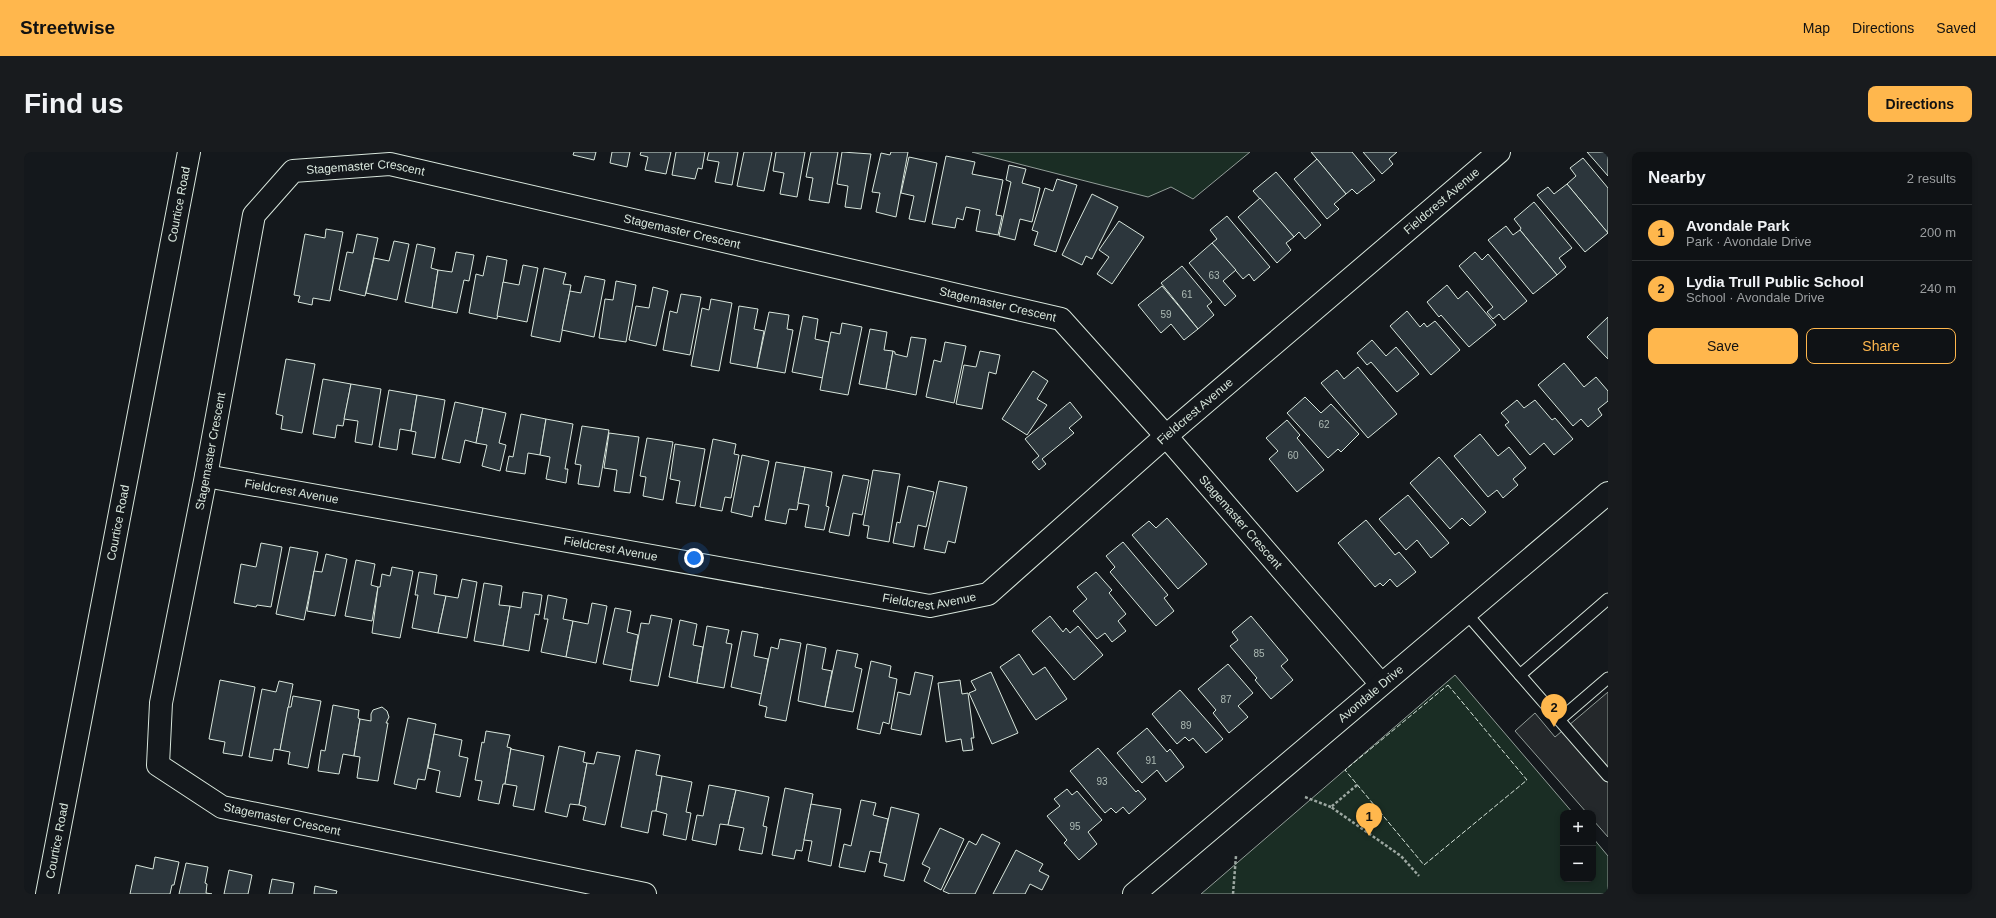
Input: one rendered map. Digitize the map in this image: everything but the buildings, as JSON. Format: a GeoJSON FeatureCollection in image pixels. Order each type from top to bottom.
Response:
{"type":"FeatureCollection","features":[{"type":"Feature","properties":{"kind":"street","name":"Courtice Road"},"geometry":{"type":"LineString","coordinates":[[47,894],[189,152]]}},
{"type":"Feature","properties":{"kind":"street","name":"Fieldcrest Avenue"},"geometry":{"type":"LineString","coordinates":[[206,476],[930,606],[988,594],[1166,436],[1499,152]]}},
{"type":"Feature","properties":{"kind":"street","name":"Stagemaster Crescent"},"geometry":{"type":"LineString","coordinates":[[645,894],[222,807],[158,765],[161,703],[206,476],[254,216],[293,171],[390,164],[1061,319],[1166,436],[1381,684]]}},
{"type":"Feature","properties":{"kind":"street","name":"Avondale Drive"},"geometry":{"type":"LineString","coordinates":[[1134,894],[1608,493]]}},
{"type":"Feature","properties":{"kind":"lane"},"geometry":{"type":"LineString","coordinates":[[1520,675],[1608,599]]}},
{"type":"Feature","properties":{"kind":"lane"},"geometry":{"type":"LineString","coordinates":[[1466,614],[1608,776]]}},
{"type":"Feature","properties":{"kind":"lane"},"geometry":{"type":"LineString","coordinates":[[1559,720],[1607,682]]}},
{"type":"Feature","properties":{"kind":"path"},"geometry":{"type":"LineString","coordinates":[[1331,807],[1357,785]]}},
{"type":"Feature","properties":{"kind":"path"},"geometry":{"type":"LineString","coordinates":[[1305,797],[1331,807],[1401,856],[1419,876]]}},
{"type":"Feature","properties":{"kind":"path"},"geometry":{"type":"LineString","coordinates":[[1233,894],[1236,856]]}},
{"type":"Feature","properties":{"kind":"green space"},"geometry":{"type":"Polygon","coordinates":[[[972,152],[1250,152],[1193,199],[1171,187],[1148,197],[972,152]]]}},
{"type":"Feature","properties":{"kind":"green space"},"geometry":{"type":"Polygon","coordinates":[[[1455,675],[1570,810],[1560,810],[1560,882],[1596,882],[1596,842],[1608,856],[1608,894],[1201,894],[1455,675]]]}},
{"type":"Feature","properties":{"kind":"shaded area"},"geometry":{"type":"Polygon","coordinates":[[[1608,692],[1608,837],[1596,823],[1596,810],[1584,810],[1515,731],[1535,713],[1555,737],[1608,692]]]}},
{"type":"Feature","properties":{"kind":"fence"},"geometry":{"type":"LineString","coordinates":[[1448,685],[1527,780],[1424,865],[1345,770],[1448,685]]}},
{"type":"Feature","properties":{"kind":"place","name":"Lydia Trull Public School"},"geometry":{"type":"Point","coordinates":[1554,727]}},
{"type":"Feature","properties":{"kind":"place","name":"Avondale Park"},"geometry":{"type":"Point","coordinates":[1369,836]}}]}
